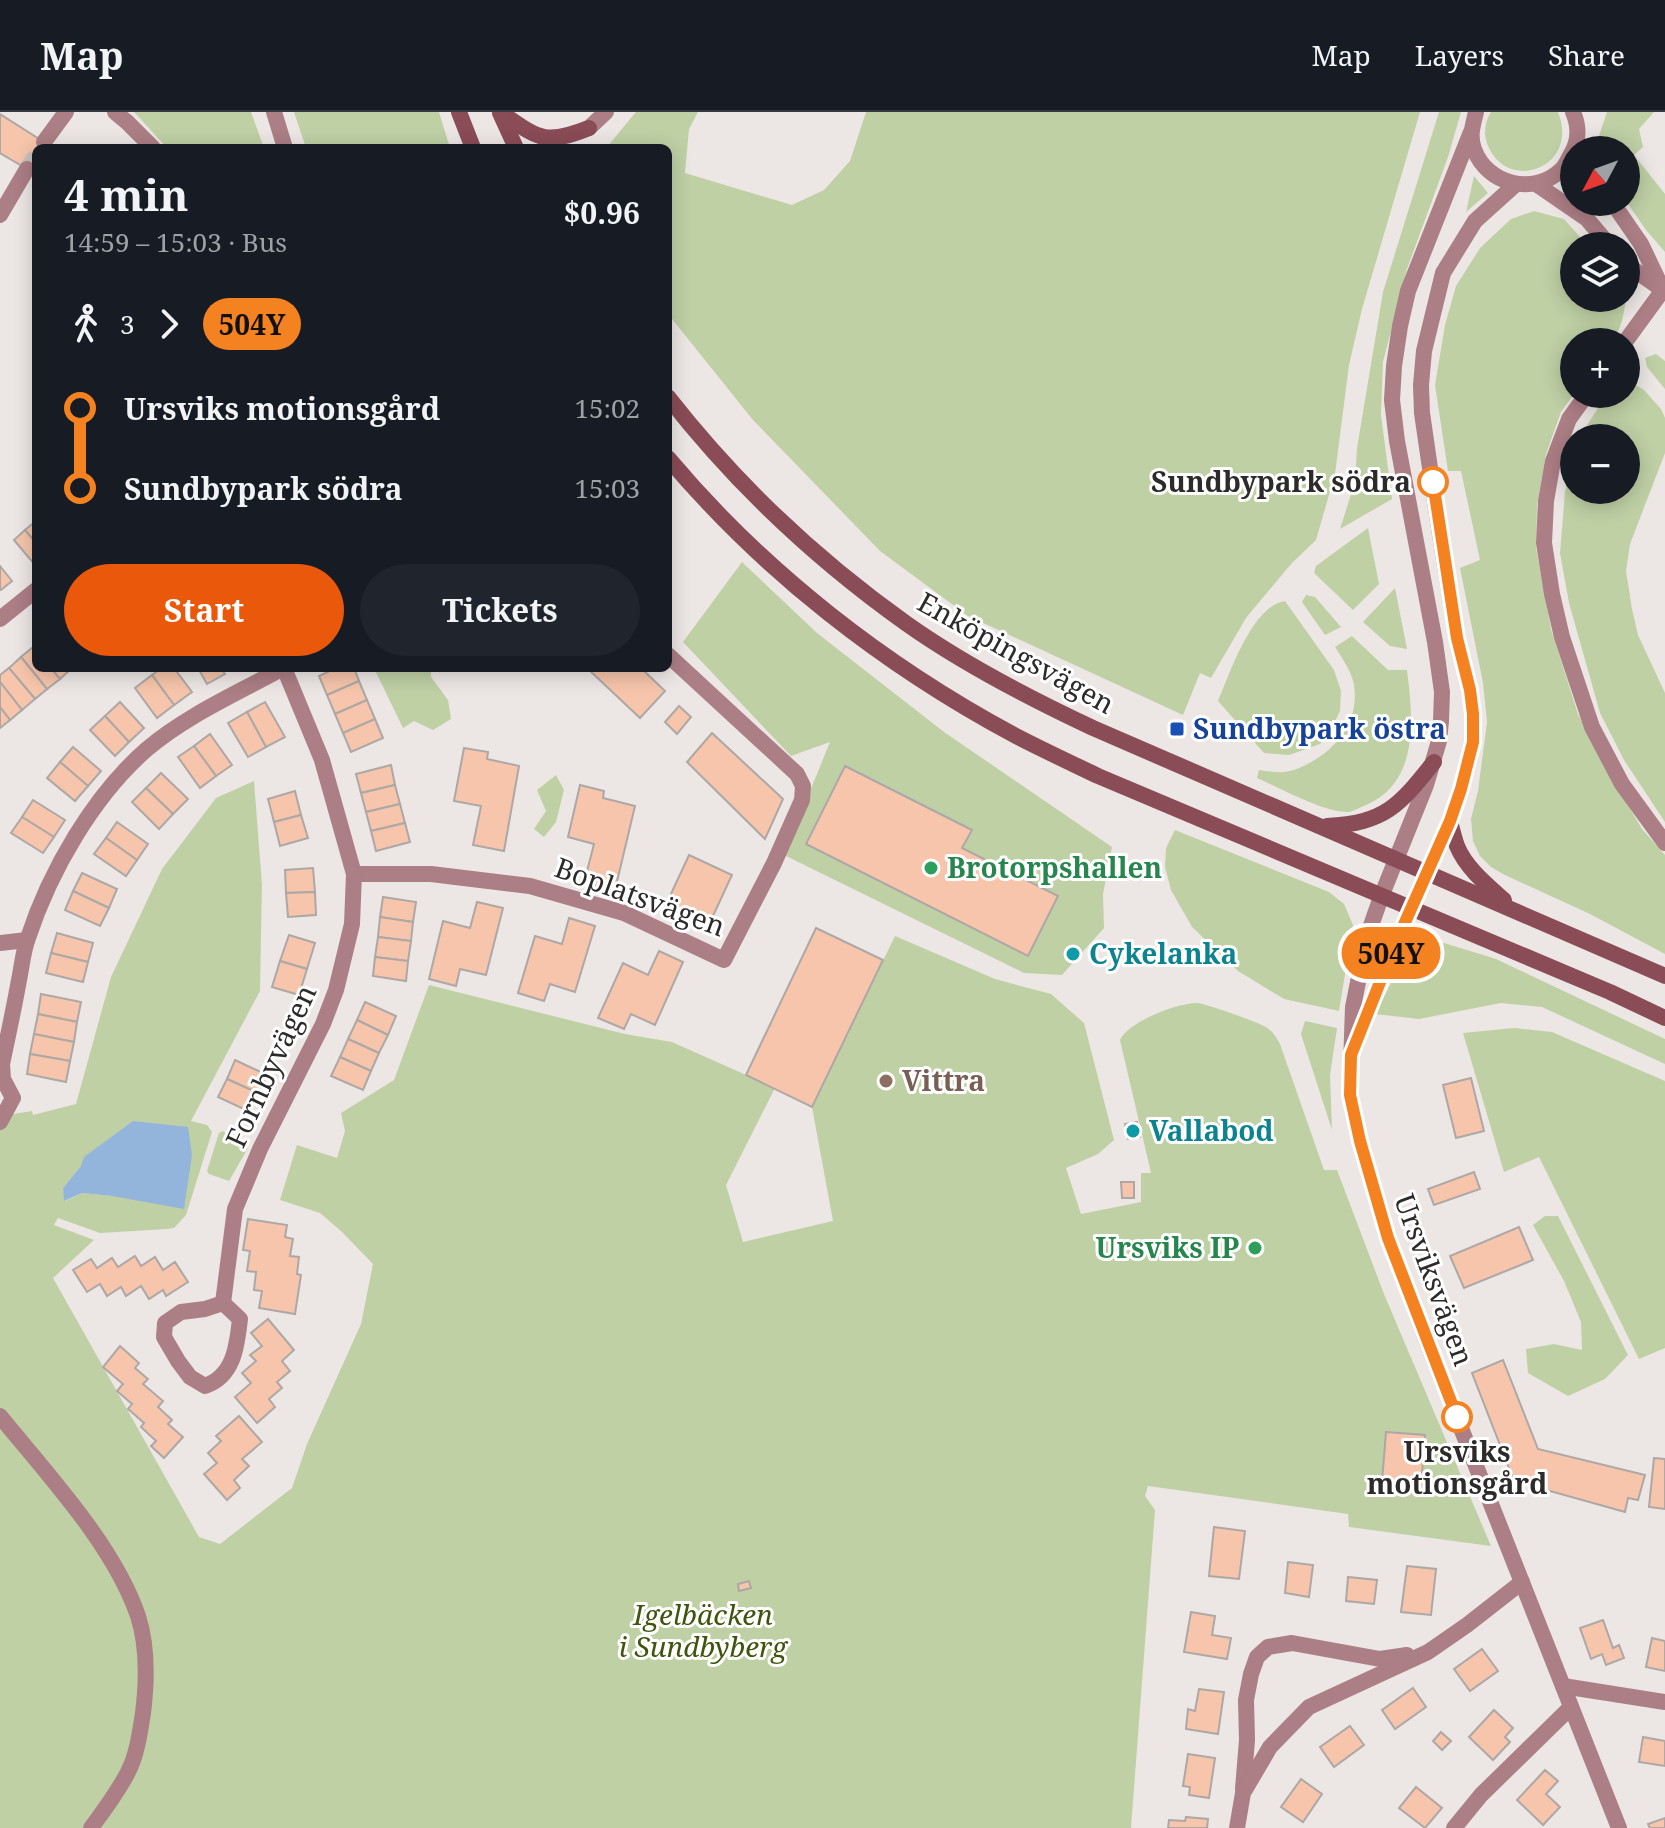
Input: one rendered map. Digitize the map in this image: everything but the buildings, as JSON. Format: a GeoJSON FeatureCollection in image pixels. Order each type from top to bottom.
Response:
{"type":"FeatureCollection","features":[{"type":"Feature","properties":{"kind":"main road"},"geometry":{"type":"LineString","coordinates":[[459,112],[471,144]]}},
{"type":"Feature","properties":{"kind":"main road"},"geometry":{"type":"LineString","coordinates":[[500,112],[536,135],[552,138],[589,128]]}},
{"type":"Feature","properties":{"kind":"main road"},"geometry":{"type":"LineString","coordinates":[[500,112],[514,144]]}},
{"type":"Feature","properties":{"kind":"main road"},"geometry":{"type":"LineString","coordinates":[[579,144],[589,128]]}},
{"type":"Feature","properties":{"kind":"main road","name":"Enköpingsvägen"},"geometry":{"type":"LineString","coordinates":[[672,402],[750,491],[803,541],[908,625],[970,664],[1037,702],[1169,762],[1665,976]]}},
{"type":"Feature","properties":{"kind":"main road"},"geometry":{"type":"LineString","coordinates":[[672,462],[712,507],[833,617],[896,663],[1015,736],[1098,776],[1665,1018]]}},
{"type":"Feature","properties":{"kind":"main road"},"geometry":{"type":"LineString","coordinates":[[1322,827],[1373,819],[1411,791],[1434,762]]}},
{"type":"Feature","properties":{"kind":"main road"},"geometry":{"type":"LineString","coordinates":[[1450,821],[1458,848],[1467,862],[1492,890],[1518,911]]}},
{"type":"Feature","properties":{"kind":"street"},"geometry":{"type":"LineString","coordinates":[[44,142],[66,112]]}},
{"type":"Feature","properties":{"kind":"street"},"geometry":{"type":"LineString","coordinates":[[115,112],[149,144]]}},
{"type":"Feature","properties":{"kind":"street"},"geometry":{"type":"LineString","coordinates":[[274,112],[284,144]]}},
{"type":"Feature","properties":{"kind":"street"},"geometry":{"type":"LineString","coordinates":[[589,128],[606,112]]}},
{"type":"Feature","properties":{"kind":"street","name":"Ursviksvägen"},"geometry":{"type":"LineString","coordinates":[[1476,112],[1471,132],[1408,291],[1394,366],[1392,400],[1397,441],[1442,692],[1439,741],[1434,762],[1367,937],[1353,1007],[1350,1095],[1388,1238],[1619,1828]]}},
{"type":"Feature","properties":{"kind":"street"},"geometry":{"type":"LineString","coordinates":[[1575,120],[1586,112]]}},
{"type":"Feature","properties":{"kind":"street"},"geometry":{"type":"LineString","coordinates":[[1471,132],[1474,150],[1488,171],[1504,181],[1536,184],[1560,170]]}},
{"type":"Feature","properties":{"kind":"street"},"geometry":{"type":"LineString","coordinates":[[0,215],[27,169]]}},
{"type":"Feature","properties":{"kind":"street","name":"Ursviksvägen"},"geometry":{"type":"LineString","coordinates":[[1351,1055],[1426,871],[1450,821],[1473,742],[1470,690],[1457,638],[1422,413],[1421,385],[1424,351],[1443,273],[1475,221],[1516,184]]}},
{"type":"Feature","properties":{"kind":"street"},"geometry":{"type":"LineString","coordinates":[[1536,184],[1587,219],[1598,232]]}},
{"type":"Feature","properties":{"kind":"street"},"geometry":{"type":"LineString","coordinates":[[1622,216],[1641,244],[1664,291]]}},
{"type":"Feature","properties":{"kind":"street"},"geometry":{"type":"LineString","coordinates":[[1640,274],[1664,291]]}},
{"type":"Feature","properties":{"kind":"street"},"geometry":{"type":"LineString","coordinates":[[1636,328],[1664,291]]}},
{"type":"Feature","properties":{"kind":"street"},"geometry":{"type":"LineString","coordinates":[[1577,408],[1569,419],[1553,461],[1546,501],[1544,543],[1552,594],[1562,637],[1592,727],[1622,784],[1665,843]]}},
{"type":"Feature","properties":{"kind":"street"},"geometry":{"type":"LineString","coordinates":[[0,619],[32,593]]}},
{"type":"Feature","properties":{"kind":"street","name":"Boplatsvägen"},"geometry":{"type":"LineString","coordinates":[[354,874],[431,874],[530,886],[624,913],[724,960],[797,813],[803,786],[797,774],[672,659]]}},
{"type":"Feature","properties":{"kind":"street"},"geometry":{"type":"LineString","coordinates":[[0,1122],[13,1098],[3,1079],[1,1064],[27,940],[71,842],[113,785],[147,749],[189,720],[277,672]]}},
{"type":"Feature","properties":{"kind":"street","name":"Fornbyvägen"},"geometry":{"type":"LineString","coordinates":[[223,1303],[235,1209],[260,1149],[323,1024],[336,990],[352,924],[354,874],[322,760],[286,672]]}},
{"type":"Feature","properties":{"kind":"street"},"geometry":{"type":"LineString","coordinates":[[0,943],[27,940]]}},
{"type":"Feature","properties":{"kind":"street"},"geometry":{"type":"LineString","coordinates":[[223,1303],[240,1319],[237,1346],[223,1376],[205,1386],[190,1377],[178,1361],[164,1337],[165,1323],[181,1312],[223,1303]]}},
{"type":"Feature","properties":{"kind":"street"},"geometry":{"type":"LineString","coordinates":[[0,1416],[102,1546],[128,1590],[144,1643],[145,1692],[130,1769],[91,1828]]}},
{"type":"Feature","properties":{"kind":"street"},"geometry":{"type":"LineString","coordinates":[[1243,1793],[1270,1747],[1309,1707],[1428,1652],[1522,1582]]}},
{"type":"Feature","properties":{"kind":"street"},"geometry":{"type":"LineString","coordinates":[[1237,1828],[1247,1740],[1246,1700],[1257,1657],[1268,1647],[1292,1643],[1380,1659],[1428,1652]]}},
{"type":"Feature","properties":{"kind":"street"},"geometry":{"type":"LineString","coordinates":[[1563,1686],[1665,1702]]}},
{"type":"Feature","properties":{"kind":"street"},"geometry":{"type":"LineString","coordinates":[[1454,1828],[1481,1795],[1571,1707]]}},
{"type":"Feature","properties":{"kind":"green space"},"geometry":{"type":"Polygon","coordinates":[[[134,112],[251,112],[263,144],[163,144],[134,112]]]}},
{"type":"Feature","properties":{"kind":"green space"},"geometry":{"type":"Polygon","coordinates":[[[294,112],[439,112],[449,144],[305,144],[294,112]]]}},
{"type":"Feature","properties":{"kind":"green space"},"geometry":{"type":"Polygon","coordinates":[[[636,112],[698,112],[689,129],[685,173],[792,205],[824,190],[850,161],[866,112],[1420,112],[1362,309],[1349,365],[1335,474],[1316,540],[1291,564],[1246,618],[1211,678],[1200,673],[1183,715],[968,616],[880,551],[753,420],[672,319],[672,144],[609,144],[636,112]]]}},
{"type":"Feature","properties":{"kind":"green space"},"geometry":{"type":"Polygon","coordinates":[[[1439,112],[1461,112],[1407,269],[1383,362],[1381,415],[1392,499],[1340,529],[1355,482],[1357,448],[1383,292],[1439,112]]]}},
{"type":"Feature","properties":{"kind":"green space"},"geometry":{"type":"Polygon","coordinates":[[[1491,112],[1558,112],[1562,131],[1559,147],[1540,168],[1526,171],[1512,169],[1499,162],[1489,148],[1485,130],[1491,112]]]}},
{"type":"Feature","properties":{"kind":"green space"},"geometry":{"type":"Polygon","coordinates":[[[1607,112],[1654,112],[1639,129],[1643,147],[1640,150],[1640,136],[1599,136],[1607,112]]]}},
{"type":"Feature","properties":{"kind":"green space"},"geometry":{"type":"Polygon","coordinates":[[[1640,163],[1665,194],[1665,252],[1636,216],[1640,216],[1640,163]]]}},
{"type":"Feature","properties":{"kind":"green space"},"geometry":{"type":"Polygon","coordinates":[[[1474,176],[1488,193],[1466,212],[1474,176]]]}},
{"type":"Feature","properties":{"kind":"green space"},"geometry":{"type":"Polygon","coordinates":[[[1534,211],[1564,219],[1576,232],[1560,232],[1560,312],[1624,312],[1619,328],[1560,328],[1560,408],[1564,408],[1546,454],[1537,505],[1536,548],[1551,629],[1578,714],[1642,829],[1665,855],[1665,954],[1491,867],[1480,856],[1473,841],[1471,819],[1487,722],[1483,683],[1460,568],[1480,560],[1461,471],[1448,471],[1435,385],[1445,325],[1456,286],[1480,248],[1511,219],[1534,211]]]}},
{"type":"Feature","properties":{"kind":"green space"},"geometry":{"type":"Polygon","coordinates":[[[1656,354],[1665,361],[1665,389],[1647,367],[1645,358],[1656,354]]]}},
{"type":"Feature","properties":{"kind":"green space"},"geometry":{"type":"Polygon","coordinates":[[[1640,388],[1661,409],[1665,418],[1665,453],[1630,544],[1626,571],[1638,635],[1665,693],[1665,822],[1624,760],[1600,713],[1569,603],[1560,553],[1564,504],[1640,504],[1640,424],[1588,424],[1598,408],[1640,408],[1640,388]]]}},
{"type":"Feature","properties":{"kind":"green space"},"geometry":{"type":"Polygon","coordinates":[[[1368,528],[1379,584],[1353,610],[1314,573],[1316,566],[1368,528]]]}},
{"type":"Feature","properties":{"kind":"green space"},"geometry":{"type":"Polygon","coordinates":[[[742,562],[817,633],[944,732],[1112,847],[1103,894],[1104,928],[1062,975],[1024,973],[784,855],[830,742],[791,756],[683,642],[742,562]]]}},
{"type":"Feature","properties":{"kind":"green space"},"geometry":{"type":"Polygon","coordinates":[[[1395,588],[1407,649],[1390,646],[1363,622],[1395,588]]]}},
{"type":"Feature","properties":{"kind":"green space"},"geometry":{"type":"Polygon","coordinates":[[[1306,595],[1315,597],[1341,627],[1325,635],[1302,602],[1306,595]]]}},
{"type":"Feature","properties":{"kind":"green space"},"geometry":{"type":"Polygon","coordinates":[[[1285,601],[1334,670],[1341,691],[1340,711],[1330,732],[1320,744],[1289,755],[1264,753],[1218,701],[1252,627],[1273,606],[1285,601]]]}},
{"type":"Feature","properties":{"kind":"green space"},"geometry":{"type":"Polygon","coordinates":[[[1352,636],[1388,670],[1407,670],[1411,727],[1404,765],[1396,781],[1384,795],[1349,812],[1315,804],[1257,778],[1259,770],[1284,772],[1310,763],[1332,747],[1346,730],[1354,709],[1354,685],[1335,647],[1352,636]]]}},
{"type":"Feature","properties":{"kind":"green space"},"geometry":{"type":"Polygon","coordinates":[[[376,672],[431,672],[431,677],[448,700],[451,719],[433,730],[414,721],[403,728],[376,672]]]}},
{"type":"Feature","properties":{"kind":"green space"},"geometry":{"type":"Polygon","coordinates":[[[556,775],[564,790],[556,822],[544,837],[534,829],[546,811],[537,790],[556,775]]]}},
{"type":"Feature","properties":{"kind":"green space","name":"Igelbäcken i Sundbyberg"},"geometry":{"type":"Polygon","coordinates":[[[254,781],[262,885],[260,991],[191,1121],[207,1125],[212,1132],[186,1215],[174,1228],[167,1229],[100,1233],[58,1218],[54,1225],[94,1240],[53,1278],[199,1537],[220,1544],[292,1488],[307,1444],[361,1324],[373,1264],[320,1213],[280,1200],[297,1145],[337,1158],[345,1131],[341,1113],[394,1080],[429,985],[625,1034],[672,1042],[775,1088],[726,1185],[743,1242],[833,1221],[812,1107],[895,936],[995,979],[1051,994],[1084,1023],[1114,1140],[1098,1154],[1066,1168],[1081,1214],[1141,1202],[1141,1173],[1151,1173],[1120,1040],[1125,1033],[1154,1014],[1198,1003],[1251,1020],[1272,1032],[1280,1044],[1324,1170],[1337,1170],[1384,1294],[1491,1546],[1349,1527],[1348,1514],[1148,1486],[1145,1496],[1155,1510],[1131,1828],[0,1828],[0,1116],[32,1111],[33,1115],[76,1104],[111,977],[162,869],[216,798],[254,781]],[[81,1166],[63,1188],[65,1201],[82,1193],[112,1196],[81,1166]]]}},
{"type":"Feature","properties":{"kind":"green space"},"geometry":{"type":"Polygon","coordinates":[[[1175,830],[1329,892],[1344,904],[1353,925],[1339,1011],[1284,999],[1238,971],[1192,927],[1171,890],[1165,867],[1166,848],[1175,830]]]}},
{"type":"Feature","properties":{"kind":"green space"},"geometry":{"type":"Polygon","coordinates":[[[1444,943],[1496,959],[1665,1039],[1665,1064],[1542,1007],[1501,1003],[1419,1019],[1375,1014],[1404,958],[1422,947],[1444,943]]]}},
{"type":"Feature","properties":{"kind":"green space"},"geometry":{"type":"Polygon","coordinates":[[[1305,1021],[1337,1028],[1330,1075],[1332,1130],[1301,1034],[1305,1021]]]}},
{"type":"Feature","properties":{"kind":"green space"},"geometry":{"type":"Polygon","coordinates":[[[1514,1028],[1552,1032],[1665,1081],[1665,1348],[1639,1359],[1539,1157],[1504,1172],[1463,1033],[1514,1028]]]}},
{"type":"Feature","properties":{"kind":"green space"},"geometry":{"type":"Polygon","coordinates":[[[223,1131],[248,1148],[229,1181],[207,1171],[219,1133],[223,1131]]]}},
{"type":"Feature","properties":{"kind":"green space"},"geometry":{"type":"Polygon","coordinates":[[[1545,1216],[1558,1216],[1628,1355],[1605,1379],[1568,1396],[1528,1373],[1526,1349],[1554,1344],[1582,1350],[1581,1322],[1564,1281],[1533,1225],[1545,1216]]]}},
{"type":"Feature","properties":{"kind":"water"},"geometry":{"type":"Polygon","coordinates":[[[133,1121],[188,1127],[192,1155],[184,1209],[82,1193],[64,1201],[63,1188],[81,1166],[84,1157],[133,1121]]]}},
{"type":"Feature","properties":{"kind":"tunnel"},"geometry":{"type":"LineString","coordinates":[[27,169],[32,161]]}},
{"type":"Feature","properties":{"kind":"bus line","name":"504Y"},"geometry":{"type":"LineString","coordinates":[[1433,482],[1457,638],[1470,690],[1473,742],[1450,821],[1426,871],[1351,1055],[1350,1095],[1388,1238],[1457,1417]]}},
{"type":"Feature","properties":{"kind":"place","name":"Sundbypark södra"},"geometry":{"type":"Point","coordinates":[1433,482]}},
{"type":"Feature","properties":{"kind":"place","name":"Sundbypark östra"},"geometry":{"type":"Point","coordinates":[1177,729]}},
{"type":"Feature","properties":{"kind":"place","name":"Brotorpshallen"},"geometry":{"type":"Point","coordinates":[931,868]}},
{"type":"Feature","properties":{"kind":"place","name":"Cykelanka"},"geometry":{"type":"Point","coordinates":[1073,954]}},
{"type":"Feature","properties":{"kind":"place","name":"Vittra"},"geometry":{"type":"Point","coordinates":[886,1081]}},
{"type":"Feature","properties":{"kind":"place","name":"Vallabod"},"geometry":{"type":"Point","coordinates":[1133,1131]}},
{"type":"Feature","properties":{"kind":"place","name":"Ursviks IP"},"geometry":{"type":"Point","coordinates":[1255,1248]}},
{"type":"Feature","properties":{"kind":"place","name":"Ursviks motionsgård"},"geometry":{"type":"Point","coordinates":[1457,1417]}}]}
